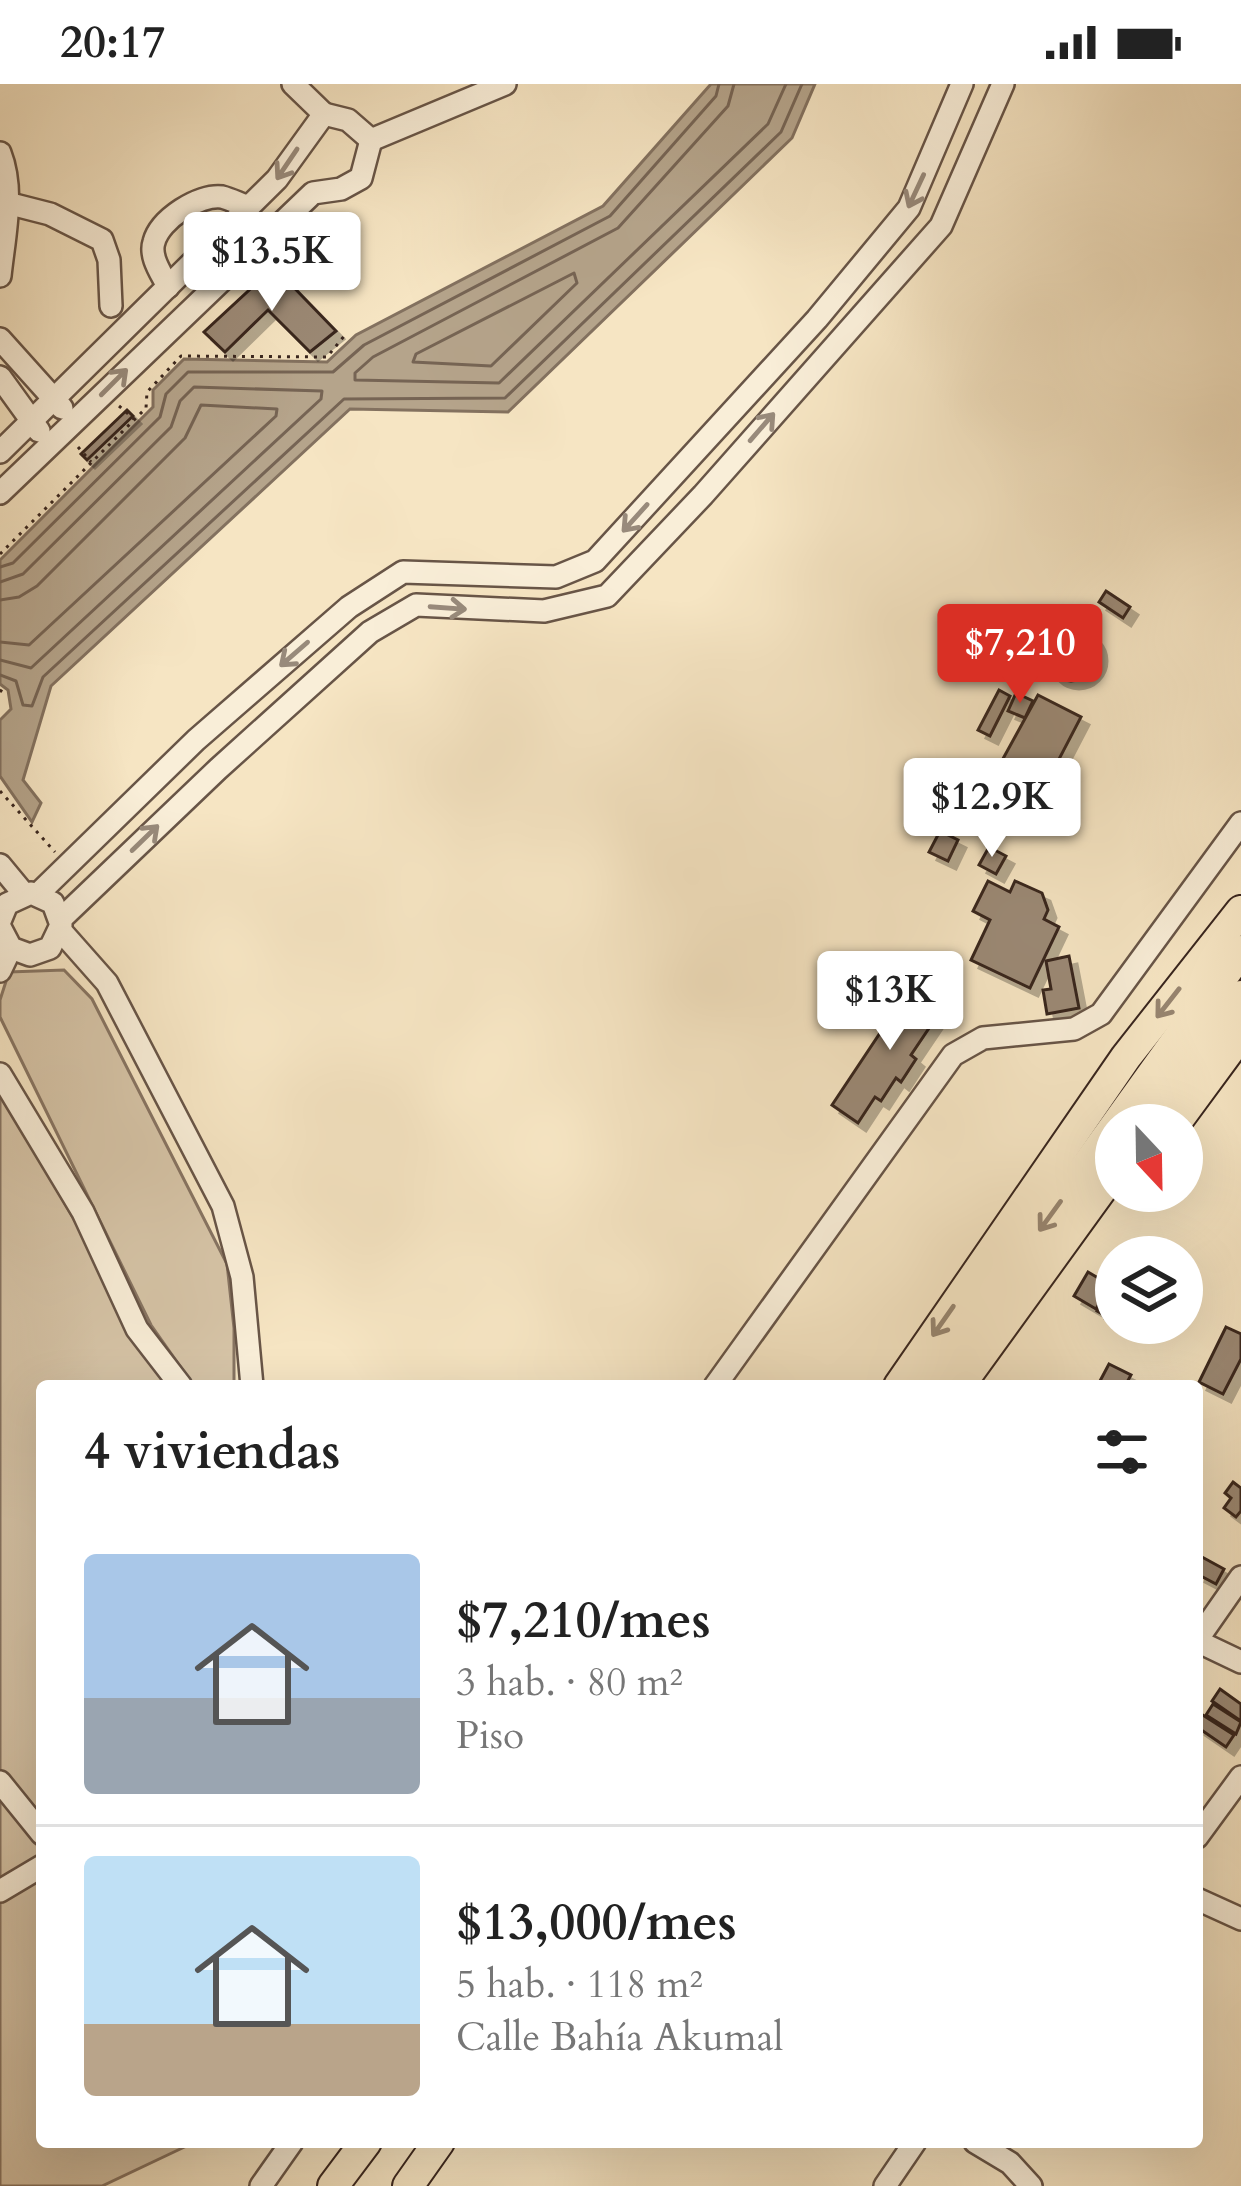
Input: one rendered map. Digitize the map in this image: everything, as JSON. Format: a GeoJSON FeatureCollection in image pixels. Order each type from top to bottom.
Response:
{"type":"FeatureCollection","features":[{"type":"Feature","properties":{"kind":"highway"},"geometry":{"type":"LineString","coordinates":[[903,1380],[1126,1057],[1241,911]]}},
{"type":"Feature","properties":{"kind":"highway"},"geometry":{"type":"LineString","coordinates":[[932,1380],[1241,951]]}},
{"type":"Feature","properties":{"kind":"highway"},"geometry":{"type":"LineString","coordinates":[[1163,1104],[1241,996]]}},
{"type":"Feature","properties":{"kind":"highway"},"geometry":{"type":"LineString","coordinates":[[1189,1104],[1241,1034]]}},
{"type":"Feature","properties":{"kind":"highway"},"geometry":{"type":"LineString","coordinates":[[963,1380],[1095,1198]]}},
{"type":"Feature","properties":{"kind":"highway"},"geometry":{"type":"LineString","coordinates":[[986,1380],[1110,1212]]}},
{"type":"Feature","properties":{"kind":"highway"},"geometry":{"type":"LineString","coordinates":[[333,2186],[362,2148]]}},
{"type":"Feature","properties":{"kind":"highway"},"geometry":{"type":"LineString","coordinates":[[352,2186],[379,2148]]}},
{"type":"Feature","properties":{"kind":"highway"},"geometry":{"type":"LineString","coordinates":[[385,2186],[412,2148]]}},
{"type":"Feature","properties":{"kind":"highway"},"geometry":{"type":"LineString","coordinates":[[408,2186],[436,2148]]}},
{"type":"Feature","properties":{"kind":"street"},"geometry":{"type":"LineString","coordinates":[[292,84],[324,114],[348,120],[371,140]]}},
{"type":"Feature","properties":{"kind":"street"},"geometry":{"type":"LineString","coordinates":[[371,140],[506,84]]}},
{"type":"Feature","properties":{"kind":"street"},"geometry":{"type":"LineString","coordinates":[[962,84],[909,208],[773,367],[596,560],[556,577],[403,572],[349,607],[196,740],[97,841],[31,894],[7,904],[0,924],[11,948],[20,953],[50,948],[61,925],[370,632],[416,605],[544,611],[607,596],[941,226],[1003,84]]}},
{"type":"Feature","properties":{"kind":"street"},"geometry":{"type":"LineString","coordinates":[[0,452],[277,179],[324,114]]}},
{"type":"Feature","properties":{"kind":"street"},"geometry":{"type":"LineString","coordinates":[[0,493],[313,193],[341,189],[361,178],[371,140]]}},
{"type":"Feature","properties":{"kind":"street"},"geometry":{"type":"LineString","coordinates":[[0,153],[7,170],[0,277]]}},
{"type":"Feature","properties":{"kind":"street"},"geometry":{"type":"LineString","coordinates":[[168,287],[154,259],[153,243],[165,223],[203,198],[222,197],[249,207]]}},
{"type":"Feature","properties":{"kind":"street"},"geometry":{"type":"LineString","coordinates":[[7,203],[50,214],[102,240],[110,260],[111,306]]}},
{"type":"Feature","properties":{"kind":"street"},"geometry":{"type":"LineString","coordinates":[[0,339],[52,400],[64,433]]}},
{"type":"Feature","properties":{"kind":"street"},"geometry":{"type":"LineString","coordinates":[[773,367],[798,386]]}},
{"type":"Feature","properties":{"kind":"street"},"geometry":{"type":"LineString","coordinates":[[0,377],[31,421],[64,433]]}},
{"type":"Feature","properties":{"kind":"street"},"geometry":{"type":"LineString","coordinates":[[250,693],[275,718]]}},
{"type":"Feature","properties":{"kind":"street"},"geometry":{"type":"LineString","coordinates":[[719,1380],[953,1055],[983,1038],[1074,1029],[1101,1014],[1241,823]]}},
{"type":"Feature","properties":{"kind":"street"},"geometry":{"type":"LineString","coordinates":[[0,865],[31,894],[53,903],[61,925],[107,983],[223,1206],[242,1277],[251,1380]]}},
{"type":"Feature","properties":{"kind":"street"},"geometry":{"type":"LineString","coordinates":[[0,971],[11,948]]}},
{"type":"Feature","properties":{"kind":"street"},"geometry":{"type":"LineString","coordinates":[[0,1074],[83,1212],[137,1329],[177,1380]]}},
{"type":"Feature","properties":{"kind":"street"},"geometry":{"type":"LineString","coordinates":[[1203,1631],[1241,1577]]}},
{"type":"Feature","properties":{"kind":"street"},"geometry":{"type":"LineString","coordinates":[[1203,1643],[1241,1662]]}},
{"type":"Feature","properties":{"kind":"street"},"geometry":{"type":"LineString","coordinates":[[1203,1829],[1241,1778]]}},
{"type":"Feature","properties":{"kind":"street"},"geometry":{"type":"LineString","coordinates":[[0,1782],[36,1827]]}},
{"type":"Feature","properties":{"kind":"street"},"geometry":{"type":"LineString","coordinates":[[0,1891],[36,1870]]}},
{"type":"Feature","properties":{"kind":"street"},"geometry":{"type":"LineString","coordinates":[[1203,1902],[1241,1918]]}},
{"type":"Feature","properties":{"kind":"street"},"geometry":{"type":"LineString","coordinates":[[261,2186],[288,2148]]}},
{"type":"Feature","properties":{"kind":"street"},"geometry":{"type":"LineString","coordinates":[[885,2186],[911,2148]]}},
{"type":"Feature","properties":{"kind":"street"},"geometry":{"type":"LineString","coordinates":[[985,2148],[1010,2163],[1031,2186]]}},
{"type":"Feature","properties":{"kind":"path"},"geometry":{"type":"LineString","coordinates":[[0,554],[146,408],[146,392],[181,356],[327,356],[345,335]]}},
{"type":"Feature","properties":{"kind":"path"},"geometry":{"type":"LineString","coordinates":[[64,433],[92,462]]}},
{"type":"Feature","properties":{"kind":"path"},"geometry":{"type":"LineString","coordinates":[[0,791],[67,863]]}},
{"type":"Feature","properties":{"kind":"shaded area"},"geometry":{"type":"Polygon","coordinates":[[[64,970],[92,999],[227,1264],[234,1380],[190,1380],[151,1325],[0,1017],[9,972],[64,970]]]}},
{"type":"Feature","properties":{"kind":"shaded area"},"geometry":{"type":"Polygon","coordinates":[[[0,1091],[167,1380],[36,1380],[36,2148],[182,2148],[102,2186],[0,2186],[0,1091]]]}},
{"type":"Feature","properties":{"kind":"water"},"geometry":{"type":"Polygon","coordinates":[[[711,84],[815,84],[792,138],[508,412],[350,409],[51,686],[23,780],[41,803],[32,822],[0,776],[0,720],[11,709],[8,690],[0,684],[0,560],[153,407],[153,390],[184,359],[327,362],[356,335],[603,206],[711,84]]]}},
{"type":"Feature","properties":{"kind":"building"},"geometry":{"type":"Polygon","coordinates":[[[274,267],[336,331],[310,352],[268,310],[225,352],[204,332],[274,267]]]}},
{"type":"Feature","properties":{"kind":"building"},"geometry":{"type":"Polygon","coordinates":[[[127,410],[133,416],[87,460],[81,454],[127,410]]]}},
{"type":"Feature","properties":{"kind":"building"},"geometry":{"type":"Polygon","coordinates":[[[1106,591],[1130,607],[1123,618],[1099,602],[1106,591]]]}},
{"type":"Feature","properties":{"kind":"building"},"geometry":{"type":"Polygon","coordinates":[[[1071,625],[1090,634],[1099,653],[1090,672],[1071,681],[1052,672],[1043,653],[1052,634],[1071,625]]]}},
{"type":"Feature","properties":{"kind":"building"},"geometry":{"type":"Polygon","coordinates":[[[999,690],[1010,696],[990,736],[978,730],[999,690]]]}},
{"type":"Feature","properties":{"kind":"building"},"geometry":{"type":"Polygon","coordinates":[[[1016,693],[1033,701],[1025,718],[1008,711],[1016,693]]]}},
{"type":"Feature","properties":{"kind":"building"},"geometry":{"type":"Polygon","coordinates":[[[1038,695],[1081,717],[1033,809],[988,786],[1038,695]]]}},
{"type":"Feature","properties":{"kind":"building"},"geometry":{"type":"Polygon","coordinates":[[[940,831],[958,840],[948,861],[929,852],[940,831]]]}},
{"type":"Feature","properties":{"kind":"building"},"geometry":{"type":"Polygon","coordinates":[[[989,847],[1006,856],[996,874],[979,865],[989,847]]]}},
{"type":"Feature","properties":{"kind":"building"},"geometry":{"type":"Polygon","coordinates":[[[988,881],[1010,892],[1015,881],[1042,893],[1048,910],[1044,919],[1059,927],[1030,988],[971,960],[990,920],[973,911],[988,881]]]}},
{"type":"Feature","properties":{"kind":"building"},"geometry":{"type":"Polygon","coordinates":[[[1069,956],[1079,1008],[1047,1014],[1043,990],[1051,989],[1046,961],[1069,956]]]}},
{"type":"Feature","properties":{"kind":"building"},"geometry":{"type":"Polygon","coordinates":[[[914,982],[946,1003],[911,1055],[916,1059],[901,1082],[896,1078],[881,1101],[875,1097],[858,1123],[832,1105],[914,982]]]}},
{"type":"Feature","properties":{"kind":"building"},"geometry":{"type":"Polygon","coordinates":[[[1088,1272],[1095,1276],[1095,1308],[1074,1296],[1088,1272]]]}},
{"type":"Feature","properties":{"kind":"building"},"geometry":{"type":"Polygon","coordinates":[[[1226,1327],[1241,1334],[1241,1359],[1223,1394],[1200,1380],[1226,1327]]]}},
{"type":"Feature","properties":{"kind":"building"},"geometry":{"type":"Polygon","coordinates":[[[1109,1364],[1131,1375],[1128,1380],[1101,1380],[1109,1364]]]}},
{"type":"Feature","properties":{"kind":"building"},"geometry":{"type":"Polygon","coordinates":[[[1233,1482],[1241,1488],[1241,1511],[1236,1517],[1224,1508],[1231,1498],[1225,1493],[1233,1482]]]}},
{"type":"Feature","properties":{"kind":"building"},"geometry":{"type":"Polygon","coordinates":[[[1203,1558],[1224,1569],[1216,1584],[1203,1577],[1203,1558]]]}},
{"type":"Feature","properties":{"kind":"building"},"geometry":{"type":"Polygon","coordinates":[[[1220,1689],[1241,1704],[1241,1721],[1212,1701],[1220,1689]]]}},
{"type":"Feature","properties":{"kind":"building"},"geometry":{"type":"Polygon","coordinates":[[[1213,1704],[1241,1722],[1236,1734],[1206,1715],[1213,1704]]]}},
{"type":"Feature","properties":{"kind":"building"},"geometry":{"type":"Polygon","coordinates":[[[1203,1715],[1234,1735],[1226,1747],[1203,1731],[1203,1715]]]}}]}
